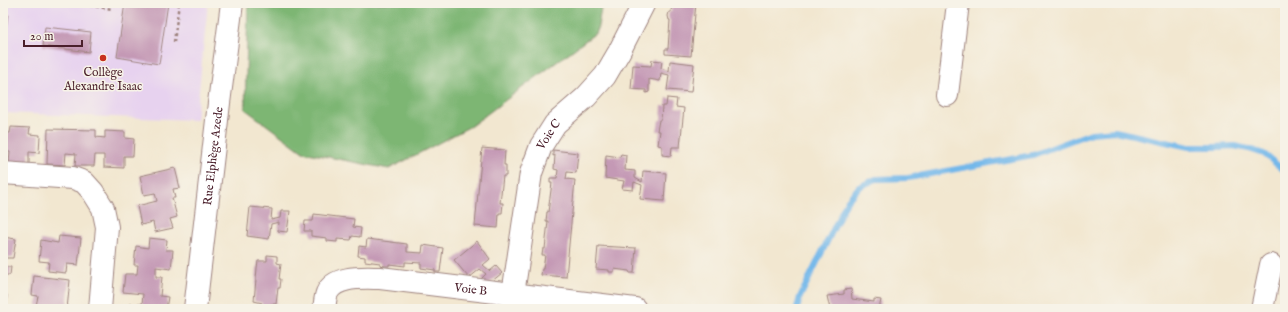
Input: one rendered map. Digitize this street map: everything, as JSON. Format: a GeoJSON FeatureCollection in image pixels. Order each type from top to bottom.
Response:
{"type":"FeatureCollection","features":[{"type":"Feature","properties":{"kind":"street","name":"Rue Elphège Azede"},"geometry":{"type":"LineString","coordinates":[[195,309],[218,103],[232,3]]}},
{"type":"Feature","properties":{"kind":"street","name":"Voie C"},"geometry":{"type":"LineString","coordinates":[[513,294],[530,173],[541,146],[555,124],[586,97],[605,76],[644,3]]}},
{"type":"Feature","properties":{"kind":"street"},"geometry":{"type":"LineString","coordinates":[[947,95],[958,3]]}},
{"type":"Feature","properties":{"kind":"street"},"geometry":{"type":"LineString","coordinates":[[3,173],[72,178],[84,182],[93,192],[103,208],[106,227],[100,309]]}},
{"type":"Feature","properties":{"kind":"street"},"geometry":{"type":"LineString","coordinates":[[1262,309],[1271,264]]}},
{"type":"Feature","properties":{"kind":"street","name":"Voie B"},"geometry":{"type":"LineString","coordinates":[[324,309],[328,292],[334,284],[351,278],[380,278],[635,309]]}},
{"type":"Feature","properties":{"kind":"path"},"geometry":{"type":"LineString","coordinates":[[72,3],[112,9]]}},
{"type":"Feature","properties":{"kind":"path"},"geometry":{"type":"LineString","coordinates":[[174,42],[178,3]]}},
{"type":"Feature","properties":{"kind":"shaded area","name":"Collège Alexandre Isaac"},"geometry":{"type":"Polygon","coordinates":[[[3,3],[208,3],[196,120],[3,113],[3,3]]]}},
{"type":"Feature","properties":{"kind":"green space"},"geometry":{"type":"Polygon","coordinates":[[[248,3],[602,3],[597,32],[471,126],[389,169],[303,152],[245,109],[248,3]]]}},
{"type":"Feature","properties":{"kind":"building"},"geometry":{"type":"Polygon","coordinates":[[[125,3],[168,3],[159,64],[117,57],[125,3]]]}},
{"type":"Feature","properties":{"kind":"building"},"geometry":{"type":"Polygon","coordinates":[[[672,3],[696,3],[691,56],[665,54],[665,49],[668,49],[670,20],[668,16],[669,12],[671,12],[672,3]]]}},
{"type":"Feature","properties":{"kind":"building"},"geometry":{"type":"Polygon","coordinates":[[[3,13],[8,14],[4,46],[3,46],[3,13]]]}},
{"type":"Feature","properties":{"kind":"building"},"geometry":{"type":"Polygon","coordinates":[[[45,27],[91,32],[89,52],[43,46],[45,27]]]}},
{"type":"Feature","properties":{"kind":"building"},"geometry":{"type":"Polygon","coordinates":[[[652,60],[662,61],[661,68],[669,71],[670,61],[694,64],[691,92],[667,90],[669,75],[661,73],[660,81],[649,79],[649,92],[646,93],[646,90],[631,89],[633,65],[651,66],[652,60]]]}},
{"type":"Feature","properties":{"kind":"building"},"geometry":{"type":"Polygon","coordinates":[[[667,98],[677,99],[676,107],[684,108],[680,147],[672,147],[671,156],[662,155],[662,146],[658,145],[660,131],[657,131],[659,120],[661,120],[662,106],[666,106],[667,98]]]}},
{"type":"Feature","properties":{"kind":"building"},"geometry":{"type":"Polygon","coordinates":[[[11,127],[30,128],[29,134],[40,135],[39,153],[29,152],[29,164],[9,163],[10,152],[3,151],[3,133],[10,133],[11,127]]]}},
{"type":"Feature","properties":{"kind":"building"},"geometry":{"type":"Polygon","coordinates":[[[48,129],[96,130],[96,137],[105,138],[105,131],[125,132],[125,138],[134,139],[133,156],[124,156],[124,168],[104,167],[104,155],[95,155],[94,166],[75,166],[76,154],[66,153],[65,165],[47,164],[48,129]]]}},
{"type":"Feature","properties":{"kind":"building"},"geometry":{"type":"Polygon","coordinates":[[[482,148],[505,150],[504,165],[506,165],[506,176],[503,176],[500,203],[503,203],[502,213],[499,213],[498,228],[475,226],[482,148]]]}},
{"type":"Feature","properties":{"kind":"building"},"geometry":{"type":"Polygon","coordinates":[[[553,150],[578,153],[576,173],[567,172],[566,179],[575,180],[566,277],[541,275],[545,255],[542,255],[543,249],[545,249],[548,221],[546,221],[552,183],[550,183],[550,178],[557,178],[558,170],[554,169],[555,155],[553,156],[553,150]]]}},
{"type":"Feature","properties":{"kind":"building"},"geometry":{"type":"Polygon","coordinates":[[[621,154],[626,155],[625,170],[635,171],[635,178],[642,182],[643,171],[666,173],[664,201],[640,199],[642,185],[634,182],[633,190],[622,189],[624,181],[605,178],[606,155],[620,157],[621,154]]]}},
{"type":"Feature","properties":{"kind":"building"},"geometry":{"type":"Polygon","coordinates":[[[175,168],[180,188],[173,189],[175,198],[172,198],[177,217],[170,219],[173,228],[155,232],[153,222],[141,225],[137,206],[157,201],[155,193],[144,195],[140,176],[175,168]]]}},
{"type":"Feature","properties":{"kind":"building"},"geometry":{"type":"Polygon","coordinates":[[[250,207],[272,209],[271,220],[280,218],[281,211],[290,211],[287,232],[278,231],[279,222],[271,224],[269,239],[247,236],[250,207]]]}},
{"type":"Feature","properties":{"kind":"building"},"geometry":{"type":"Polygon","coordinates":[[[314,214],[354,219],[353,227],[361,228],[360,237],[352,236],[351,240],[337,239],[337,242],[327,241],[327,238],[311,236],[311,231],[304,231],[305,221],[313,221],[314,214]]]}},
{"type":"Feature","properties":{"kind":"building"},"geometry":{"type":"Polygon","coordinates":[[[59,236],[81,238],[78,265],[67,264],[66,273],[48,271],[49,262],[39,261],[41,240],[58,243],[59,236]]]}},
{"type":"Feature","properties":{"kind":"building"},"geometry":{"type":"Polygon","coordinates":[[[3,237],[16,239],[13,258],[5,258],[4,267],[11,267],[10,275],[3,275],[3,237]]]}},
{"type":"Feature","properties":{"kind":"building"},"geometry":{"type":"Polygon","coordinates":[[[149,238],[167,240],[166,250],[173,250],[171,269],[156,267],[156,277],[162,277],[160,296],[168,297],[166,309],[129,309],[130,304],[142,304],[143,294],[123,292],[125,274],[137,274],[138,265],[134,265],[136,246],[148,248],[149,238]]]}},
{"type":"Feature","properties":{"kind":"building"},"geometry":{"type":"Polygon","coordinates":[[[367,239],[407,244],[407,252],[422,253],[423,245],[443,248],[440,272],[421,268],[421,263],[405,262],[405,266],[389,264],[389,266],[385,266],[380,265],[380,263],[365,261],[365,257],[358,256],[359,246],[366,247],[367,239]]]}},
{"type":"Feature","properties":{"kind":"building"},"geometry":{"type":"Polygon","coordinates":[[[477,241],[490,259],[483,265],[490,271],[496,266],[502,273],[486,286],[481,279],[486,274],[480,269],[469,278],[454,260],[477,241]]]}},
{"type":"Feature","properties":{"kind":"building"},"geometry":{"type":"Polygon","coordinates":[[[598,246],[636,248],[634,273],[614,269],[614,272],[609,272],[609,270],[596,269],[598,246]]]}},
{"type":"Feature","properties":{"kind":"building"},"geometry":{"type":"Polygon","coordinates":[[[267,255],[277,256],[277,263],[281,264],[279,279],[281,279],[280,288],[278,288],[276,304],[271,304],[271,309],[261,309],[262,303],[254,301],[257,268],[258,261],[267,261],[267,255]]]}},
{"type":"Feature","properties":{"kind":"building"},"geometry":{"type":"Polygon","coordinates":[[[34,276],[70,280],[67,309],[36,306],[38,296],[32,295],[34,276]]]}},
{"type":"Feature","properties":{"kind":"building"},"geometry":{"type":"Polygon","coordinates":[[[851,289],[852,299],[874,302],[874,299],[881,300],[879,309],[830,309],[827,296],[844,294],[844,290],[851,289]]]}},
{"type":"Feature","properties":{"kind":"building"},"geometry":{"type":"Polygon","coordinates":[[[3,294],[7,295],[6,309],[3,309],[3,294]]]}},
{"type":"Feature","properties":{"kind":"waterway"},"geometry":{"type":"LineString","coordinates":[[797,309],[800,297],[847,201],[859,187],[876,179],[908,178],[1033,155],[1091,133],[1115,131],[1189,147],[1234,146],[1249,149],[1264,154],[1285,171]]}},
{"type":"Feature","properties":{"kind":"place","name":"Collège Alexandre Isaac"},"geometry":{"type":"Point","coordinates":[103,58]}}]}
